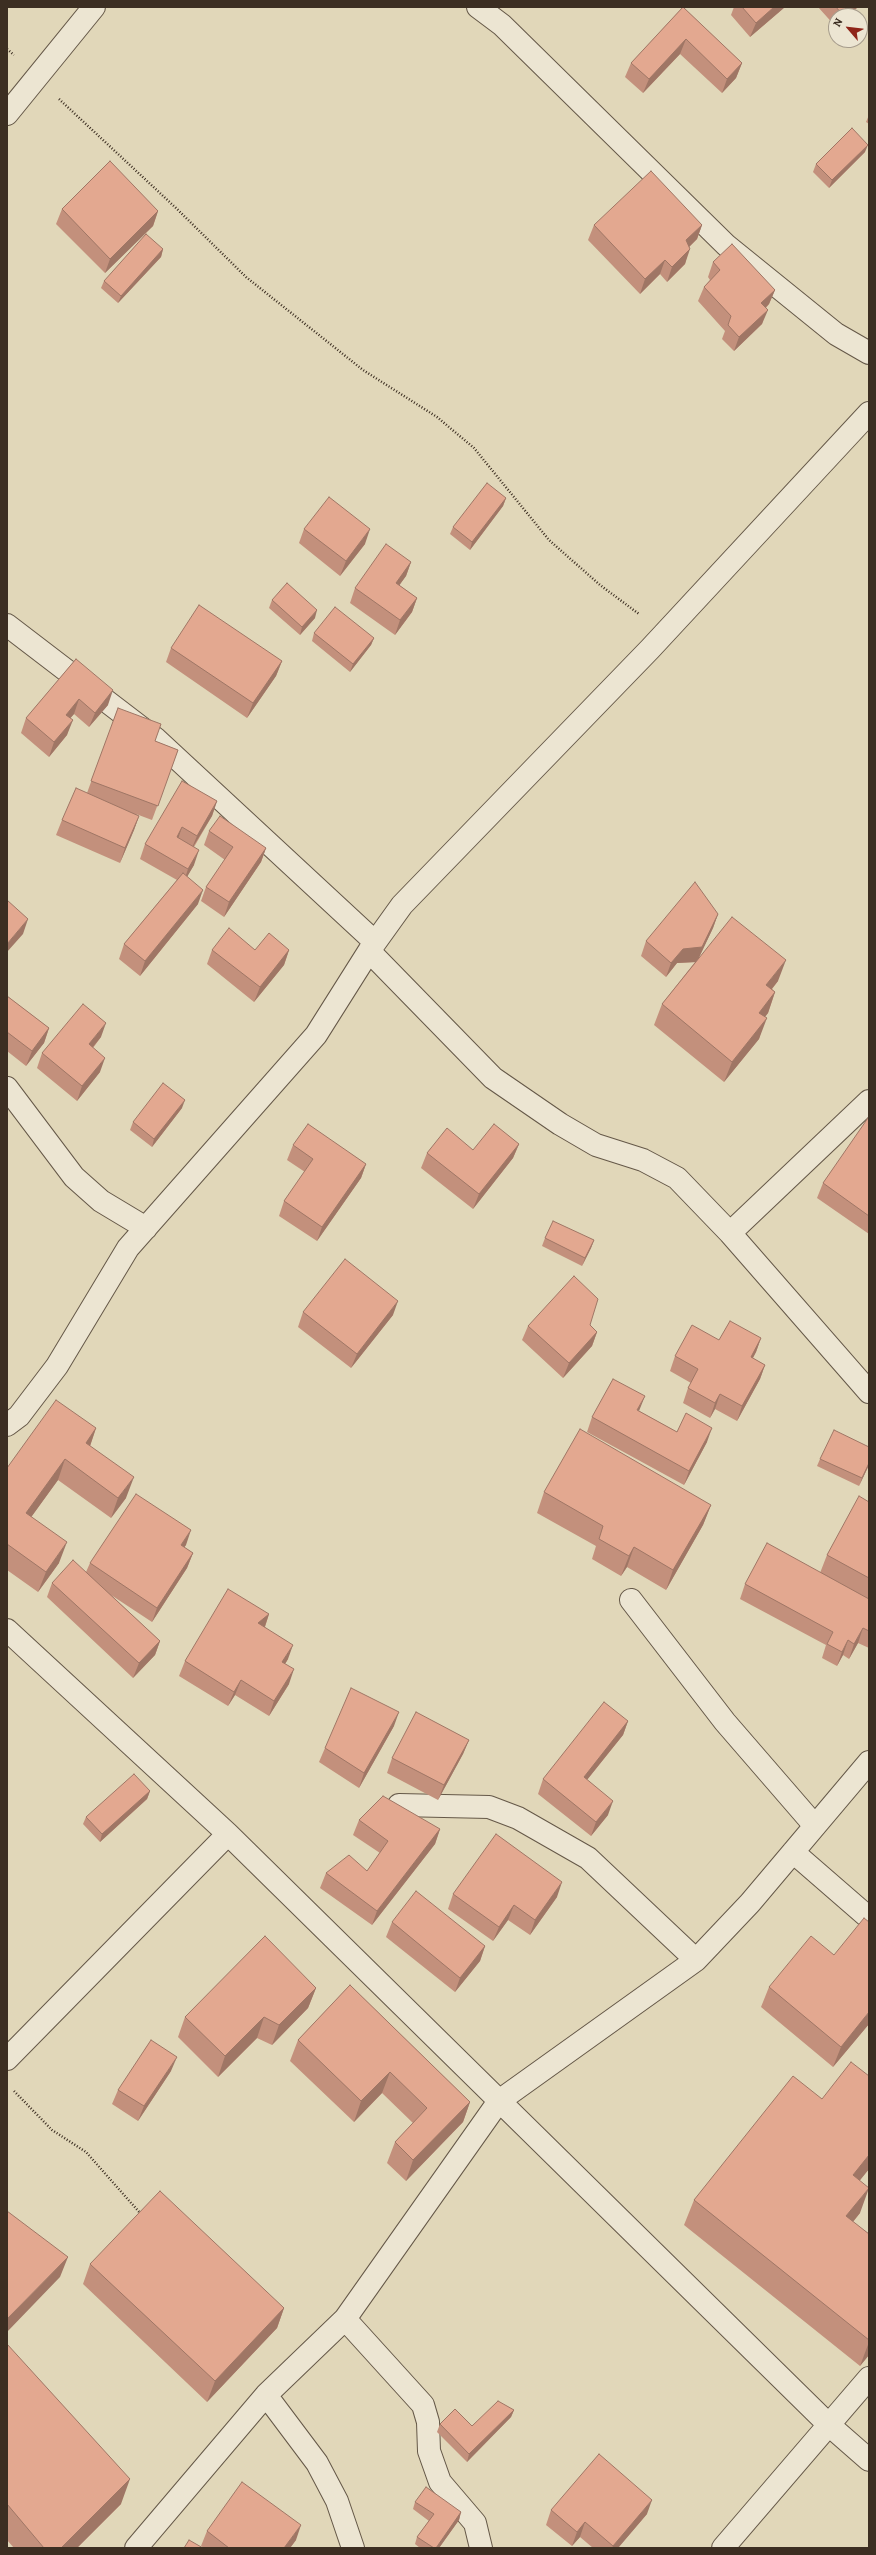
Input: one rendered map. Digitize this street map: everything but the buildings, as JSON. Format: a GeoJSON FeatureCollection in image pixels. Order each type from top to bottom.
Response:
{"type":"FeatureCollection","features":[{"type":"Feature","properties":{"kind":"street"},"geometry":{"type":"LineString","coordinates":[[7,114],[94,7]]}},
{"type":"Feature","properties":{"kind":"street"},"geometry":{"type":"LineString","coordinates":[[478,7],[502,25],[726,245],[836,334],[869,353]]}},
{"type":"Feature","properties":{"kind":"street"},"geometry":{"type":"LineString","coordinates":[[7,1426],[19,1416],[57,1366],[128,1248],[316,1035],[372,946],[402,905],[430,874],[661,637],[869,413]]}},
{"type":"Feature","properties":{"kind":"street"},"geometry":{"type":"LineString","coordinates":[[7,625],[156,739],[372,946],[493,1078],[560,1124],[596,1145],[643,1160],[677,1178],[730,1233],[869,1392]]}},
{"type":"Feature","properties":{"kind":"street"},"geometry":{"type":"LineString","coordinates":[[7,1088],[74,1177],[102,1201],[146,1228]]}},
{"type":"Feature","properties":{"kind":"street"},"geometry":{"type":"LineString","coordinates":[[730,1233],[869,1101]]}},
{"type":"Feature","properties":{"kind":"street"},"geometry":{"type":"LineString","coordinates":[[631,1600],[725,1722],[815,1826]]}},
{"type":"Feature","properties":{"kind":"street"},"geometry":{"type":"LineString","coordinates":[[7,1630],[228,1834],[829,2425],[869,2460]]}},
{"type":"Feature","properties":{"kind":"street"},"geometry":{"type":"LineString","coordinates":[[136,2548],[266,2394],[345,2319],[499,2101],[696,1960],[793,1852],[869,1762]]}},
{"type":"Feature","properties":{"kind":"street"},"geometry":{"type":"LineString","coordinates":[[399,1806],[489,1807],[525,1821],[588,1858],[696,1960]]}},
{"type":"Feature","properties":{"kind":"street"},"geometry":{"type":"LineString","coordinates":[[7,2059],[228,1834]]}},
{"type":"Feature","properties":{"kind":"street"},"geometry":{"type":"LineString","coordinates":[[793,1852],[869,1918]]}},
{"type":"Feature","properties":{"kind":"street"},"geometry":{"type":"LineString","coordinates":[[345,2319],[423,2405],[428,2422],[429,2451],[440,2482],[475,2523],[481,2548]]}},
{"type":"Feature","properties":{"kind":"street"},"geometry":{"type":"LineString","coordinates":[[723,2548],[869,2378]]}},
{"type":"Feature","properties":{"kind":"street"},"geometry":{"type":"LineString","coordinates":[[266,2394],[317,2463],[337,2501],[353,2548]]}},
{"type":"Feature","properties":{"kind":"path"},"geometry":{"type":"LineString","coordinates":[[36,78],[176,208],[246,277],[362,370],[437,417],[474,448],[549,540],[600,585],[644,618],[661,637]]}},
{"type":"Feature","properties":{"kind":"path"},"geometry":{"type":"LineString","coordinates":[[12,2088],[52,2130],[86,2152],[141,2214]]}}]}
